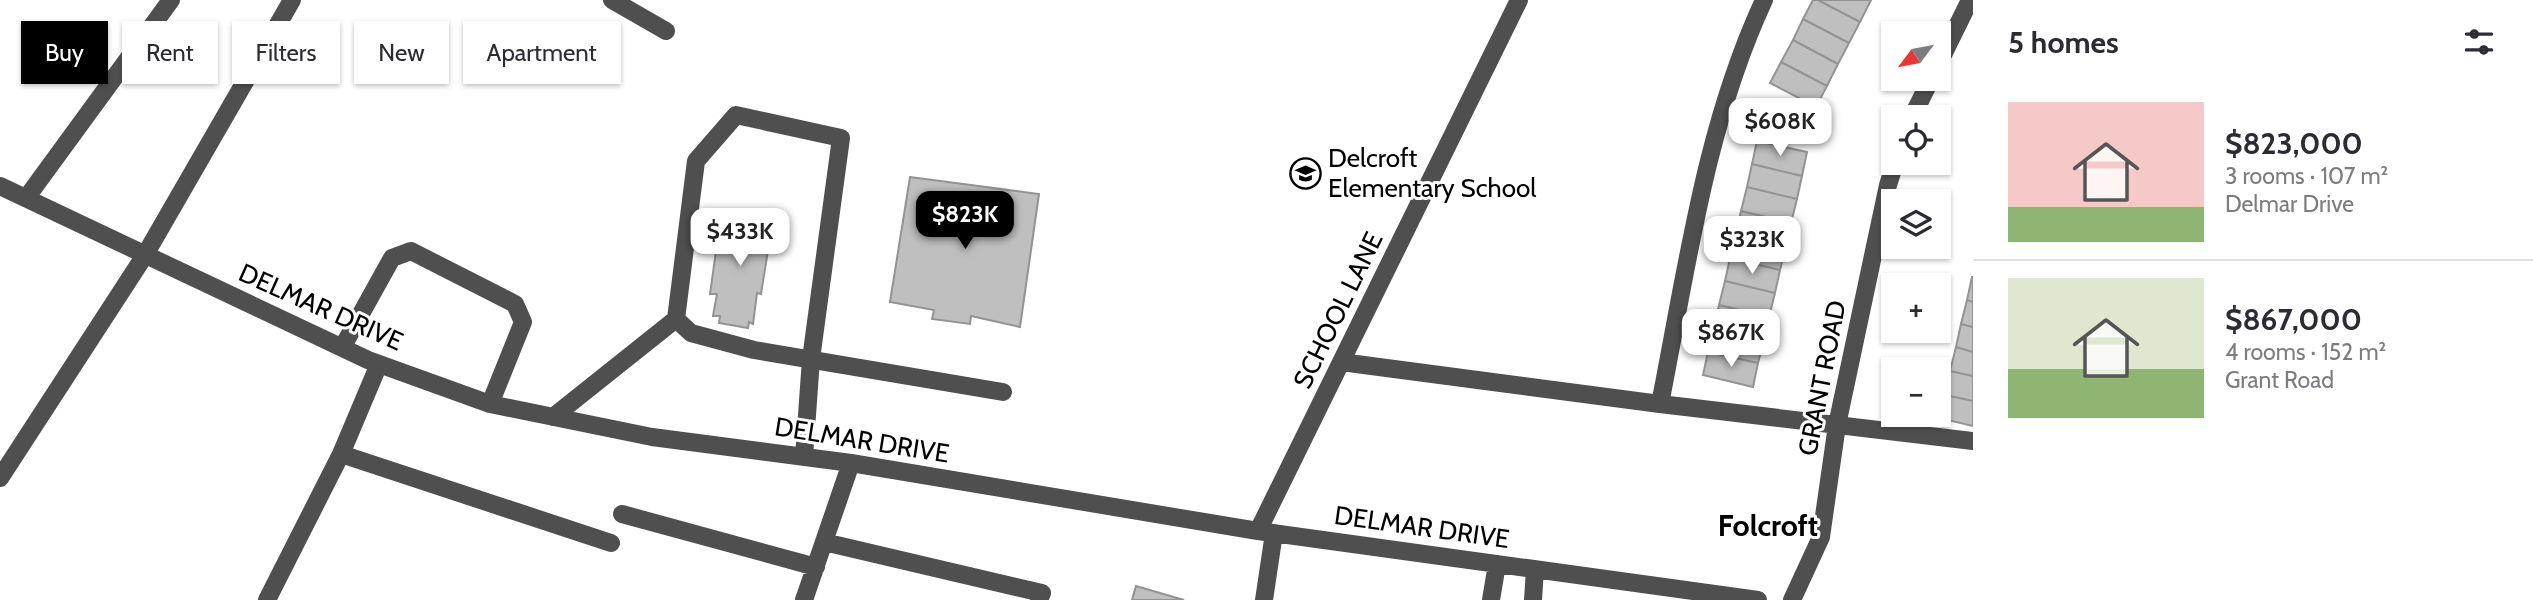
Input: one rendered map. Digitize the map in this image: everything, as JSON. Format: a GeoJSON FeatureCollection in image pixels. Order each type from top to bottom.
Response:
{"type":"FeatureCollection","features":[{"type":"Feature","properties":{"kind":"street"},"geometry":{"type":"LineString","coordinates":[[27,197],[171,0]]}},
{"type":"Feature","properties":{"kind":"street"},"geometry":{"type":"LineString","coordinates":[[0,478],[145,255],[292,0]]}},
{"type":"Feature","properties":{"kind":"street"},"geometry":{"type":"LineString","coordinates":[[612,0],[666,31]]}},
{"type":"Feature","properties":{"kind":"street","name":"SCHOOL LANE"},"geometry":{"type":"LineString","coordinates":[[1264,600],[1266,532],[1341,362],[1520,0]]}},
{"type":"Feature","properties":{"kind":"street"},"geometry":{"type":"LineString","coordinates":[[1660,404],[1709,154],[1742,47],[1764,0]]}},
{"type":"Feature","properties":{"kind":"street"},"geometry":{"type":"LineString","coordinates":[[1951,38],[1970,0]]}},
{"type":"Feature","properties":{"kind":"street"},"geometry":{"type":"LineString","coordinates":[[553,417],[676,319],[695,161],[736,115],[841,138],[811,359],[804,457]]}},
{"type":"Feature","properties":{"kind":"street","name":"GRANT ROAD"},"geometry":{"type":"LineString","coordinates":[[1792,600],[1821,537],[1838,425],[1891,175]]}},
{"type":"Feature","properties":{"kind":"street","name":"DELMAR DRIVE"},"geometry":{"type":"LineString","coordinates":[[0,186],[342,348],[490,404],[652,437],[851,463],[1266,532],[1535,569],[1671,594],[1758,600]]}},
{"type":"Feature","properties":{"kind":"street"},"geometry":{"type":"LineString","coordinates":[[342,348],[392,258],[411,251],[515,304],[523,322],[490,404]]}},
{"type":"Feature","properties":{"kind":"street"},"geometry":{"type":"LineString","coordinates":[[676,319],[691,334],[754,350],[1003,392]]}},
{"type":"Feature","properties":{"kind":"street"},"geometry":{"type":"LineString","coordinates":[[1341,362],[1660,404],[1973,441]]}},
{"type":"Feature","properties":{"kind":"street"},"geometry":{"type":"LineString","coordinates":[[267,600],[341,454],[379,364]]}},
{"type":"Feature","properties":{"kind":"street"},"geometry":{"type":"LineString","coordinates":[[341,454],[611,543]]}},
{"type":"Feature","properties":{"kind":"street"},"geometry":{"type":"LineString","coordinates":[[804,600],[851,463]]}},
{"type":"Feature","properties":{"kind":"street"},"geometry":{"type":"LineString","coordinates":[[622,514],[816,567]]}},
{"type":"Feature","properties":{"kind":"street"},"geometry":{"type":"LineString","coordinates":[[824,542],[1042,593],[1039,600]]}},
{"type":"Feature","properties":{"kind":"street"},"geometry":{"type":"LineString","coordinates":[[1491,600],[1497,564]]}},
{"type":"Feature","properties":{"kind":"street"},"geometry":{"type":"LineString","coordinates":[[1533,600],[1535,569]]}},
{"type":"Feature","properties":{"kind":"building"},"geometry":{"type":"Polygon","coordinates":[[[1813,0],[1818,0],[1860,22],[1849,43],[1803,19],[1813,0]]]}},
{"type":"Feature","properties":{"kind":"building"},"geometry":{"type":"Polygon","coordinates":[[[1818,0],[1871,0],[1860,22],[1818,0]]]}},
{"type":"Feature","properties":{"kind":"building"},"geometry":{"type":"Polygon","coordinates":[[[1803,19],[1849,43],[1838,64],[1793,40],[1803,19]]]}},
{"type":"Feature","properties":{"kind":"building"},"geometry":{"type":"Polygon","coordinates":[[[1793,40],[1838,64],[1827,86],[1781,62],[1793,40]]]}},
{"type":"Feature","properties":{"kind":"building"},"geometry":{"type":"Polygon","coordinates":[[[1781,62],[1827,86],[1816,107],[1770,83],[1781,62]]]}},
{"type":"Feature","properties":{"kind":"building"},"geometry":{"type":"Polygon","coordinates":[[[1757,141],[1807,152],[1802,176],[1752,164],[1757,141]]]}},
{"type":"Feature","properties":{"kind":"building"},"geometry":{"type":"Polygon","coordinates":[[[1752,164],[1802,176],[1797,199],[1747,187],[1752,164]]]}},
{"type":"Feature","properties":{"kind":"building"},"geometry":{"type":"Polygon","coordinates":[[[910,177],[1039,194],[1020,327],[971,316],[970,324],[932,319],[934,310],[890,302],[910,177]]]}},
{"type":"Feature","properties":{"kind":"building"},"geometry":{"type":"Polygon","coordinates":[[[1747,187],[1797,199],[1791,223],[1741,211],[1747,187]]]}},
{"type":"Feature","properties":{"kind":"building"},"geometry":{"type":"Polygon","coordinates":[[[726,210],[773,219],[761,294],[757,293],[753,324],[749,322],[748,328],[719,323],[720,316],[713,316],[717,294],[710,294],[716,251],[721,252],[726,210]]]}},
{"type":"Feature","properties":{"kind":"building"},"geometry":{"type":"Polygon","coordinates":[[[1741,211],[1791,223],[1786,246],[1736,234],[1741,211]]]}},
{"type":"Feature","properties":{"kind":"building"},"geometry":{"type":"Polygon","coordinates":[[[1736,234],[1786,246],[1780,270],[1730,258],[1736,234]]]}},
{"type":"Feature","properties":{"kind":"building"},"geometry":{"type":"Polygon","coordinates":[[[1730,258],[1780,270],[1775,293],[1725,281],[1730,258]]]}},
{"type":"Feature","properties":{"kind":"building"},"geometry":{"type":"Polygon","coordinates":[[[1973,277],[1973,302],[1967,300],[1973,277]]]}},
{"type":"Feature","properties":{"kind":"building"},"geometry":{"type":"Polygon","coordinates":[[[1725,281],[1775,293],[1769,317],[1719,305],[1725,281]]]}},
{"type":"Feature","properties":{"kind":"building"},"geometry":{"type":"Polygon","coordinates":[[[1967,300],[1973,302],[1973,327],[1961,324],[1967,300]]]}},
{"type":"Feature","properties":{"kind":"building"},"geometry":{"type":"Polygon","coordinates":[[[1719,305],[1769,317],[1764,340],[1714,328],[1719,305]]]}},
{"type":"Feature","properties":{"kind":"building"},"geometry":{"type":"Polygon","coordinates":[[[1961,324],[1973,327],[1973,352],[1956,347],[1961,324]]]}},
{"type":"Feature","properties":{"kind":"building"},"geometry":{"type":"Polygon","coordinates":[[[1714,328],[1764,340],[1758,363],[1708,352],[1714,328]]]}},
{"type":"Feature","properties":{"kind":"building"},"geometry":{"type":"Polygon","coordinates":[[[1956,347],[1973,352],[1973,376],[1951,371],[1956,347]]]}},
{"type":"Feature","properties":{"kind":"building"},"geometry":{"type":"Polygon","coordinates":[[[1708,352],[1758,363],[1753,387],[1703,375],[1708,352]]]}},
{"type":"Feature","properties":{"kind":"building"},"geometry":{"type":"Polygon","coordinates":[[[1951,371],[1973,376],[1973,401],[1951,396],[1951,371]]]}},
{"type":"Feature","properties":{"kind":"building"},"geometry":{"type":"Polygon","coordinates":[[[1951,396],[1973,401],[1973,426],[1951,421],[1951,396]]]}},
{"type":"Feature","properties":{"kind":"building"},"geometry":{"type":"Polygon","coordinates":[[[1136,586],[1184,600],[1132,600],[1136,586]]]}},
{"type":"Feature","properties":{"kind":"place","name":"Delcroft Elementary School"},"geometry":{"type":"Point","coordinates":[1305,173]}},
{"type":"Feature","properties":{"kind":"district","name":"Folcroft"},"geometry":{"type":"Point","coordinates":[1768,525]}}]}
